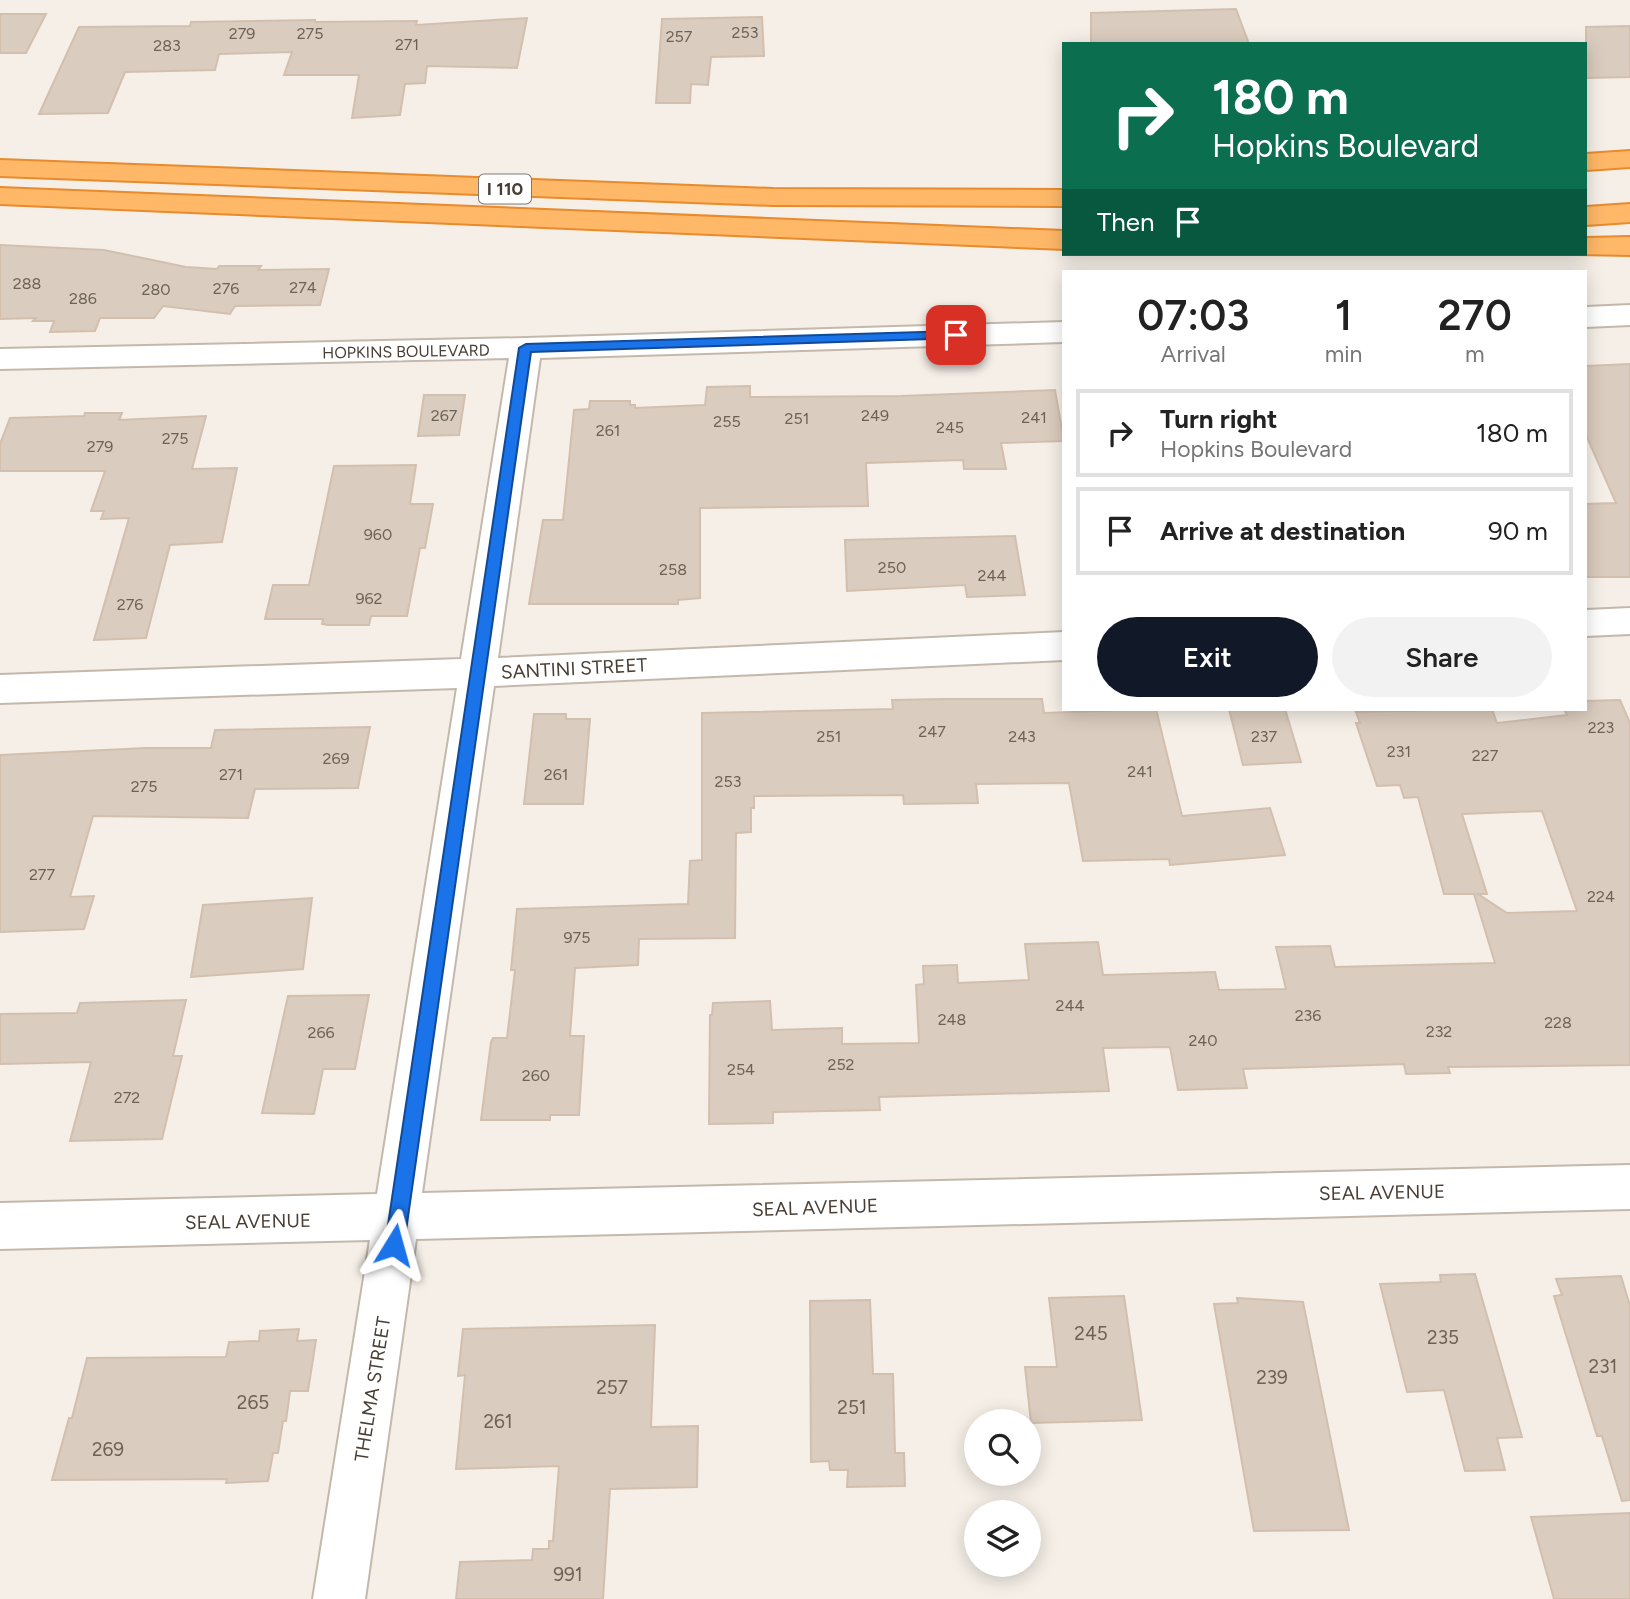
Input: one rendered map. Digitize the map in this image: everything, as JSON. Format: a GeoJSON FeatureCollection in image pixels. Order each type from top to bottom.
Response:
{"type":"FeatureCollection","features":[{"type":"Feature","properties":{"kind":"highway"},"geometry":{"type":"LineString","coordinates":[[1587,162],[1630,159]]}},
{"type":"Feature","properties":{"kind":"highway","name":"I 110"},"geometry":{"type":"LineString","coordinates":[[0,168],[563,191],[1011,200],[1062,197]]}},
{"type":"Feature","properties":{"kind":"highway"},"geometry":{"type":"LineString","coordinates":[[1587,184],[1630,181]]}},
{"type":"Feature","properties":{"kind":"highway","name":"I 110"},"geometry":{"type":"LineString","coordinates":[[0,196],[396,215],[1062,240]]}},
{"type":"Feature","properties":{"kind":"highway"},"geometry":{"type":"LineString","coordinates":[[1587,216],[1630,213]]}},
{"type":"Feature","properties":{"kind":"highway"},"geometry":{"type":"LineString","coordinates":[[872,232],[1062,230]]}},
{"type":"Feature","properties":{"kind":"highway"},"geometry":{"type":"LineString","coordinates":[[1587,247],[1630,246]]}},
{"type":"Feature","properties":{"kind":"street"},"geometry":{"type":"LineString","coordinates":[[1587,317],[1630,315]]}},
{"type":"Feature","properties":{"kind":"street","name":"HOPKINS BOULEVARD"},"geometry":{"type":"LineString","coordinates":[[0,359],[526,348],[1062,332]]}},
{"type":"Feature","properties":{"kind":"street","name":"THELMA STREET"},"geometry":{"type":"LineString","coordinates":[[340,1599],[526,348]]}},
{"type":"Feature","properties":{"kind":"street"},"geometry":{"type":"LineString","coordinates":[[1587,623],[1630,621]]}},
{"type":"Feature","properties":{"kind":"street","name":"SANTINI STREET"},"geometry":{"type":"LineString","coordinates":[[0,689],[477,673],[1062,646]]}},
{"type":"Feature","properties":{"kind":"street","name":"SEAL AVENUE"},"geometry":{"type":"LineString","coordinates":[[0,1226],[1630,1187]]}},
{"type":"Feature","properties":{"kind":"building"},"geometry":{"type":"Polygon","coordinates":[[[1236,9],[1248,42],[1091,42],[1091,13],[1236,9]]]}},
{"type":"Feature","properties":{"kind":"building"},"geometry":{"type":"Polygon","coordinates":[[[0,14],[46,14],[26,53],[0,53],[0,14]]]}},
{"type":"Feature","properties":{"kind":"building"},"geometry":{"type":"Polygon","coordinates":[[[762,17],[764,56],[711,57],[708,85],[691,84],[690,103],[656,103],[662,19],[762,17]]]}},
{"type":"Feature","properties":{"kind":"building"},"geometry":{"type":"Polygon","coordinates":[[[527,18],[517,68],[427,66],[425,83],[405,84],[400,115],[352,118],[359,75],[284,75],[292,52],[219,54],[215,70],[125,72],[108,113],[39,114],[79,27],[190,26],[191,22],[315,20],[417,21],[416,25],[527,18]]]}},
{"type":"Feature","properties":{"kind":"building"},"geometry":{"type":"Polygon","coordinates":[[[1630,26],[1630,77],[1587,78],[1586,27],[1630,26]]]}},
{"type":"Feature","properties":{"kind":"building"},"geometry":{"type":"Polygon","coordinates":[[[0,245],[104,250],[186,267],[329,269],[320,305],[235,306],[230,314],[163,306],[154,318],[100,318],[95,331],[50,332],[54,321],[33,321],[36,318],[0,319],[0,245]]]}},
{"type":"Feature","properties":{"kind":"building"},"geometry":{"type":"Polygon","coordinates":[[[1630,364],[1630,577],[1587,577],[1587,504],[1616,503],[1587,437],[1587,366],[1630,364]]]}},
{"type":"Feature","properties":{"kind":"building"},"geometry":{"type":"Polygon","coordinates":[[[750,386],[750,397],[901,396],[1055,390],[1062,441],[1001,443],[1006,469],[964,469],[963,460],[866,463],[868,506],[700,508],[700,598],[678,600],[678,604],[529,604],[543,520],[563,520],[574,410],[589,409],[590,401],[630,401],[630,405],[635,405],[635,408],[705,405],[707,387],[750,386]]]}},
{"type":"Feature","properties":{"kind":"building"},"geometry":{"type":"Polygon","coordinates":[[[424,395],[465,395],[459,435],[418,436],[424,395]]]}},
{"type":"Feature","properties":{"kind":"building"},"geometry":{"type":"Polygon","coordinates":[[[85,413],[122,413],[119,420],[206,416],[192,469],[237,468],[222,542],[170,545],[146,638],[94,640],[129,518],[101,519],[104,511],[91,511],[105,471],[0,471],[0,444],[10,418],[84,416],[85,413]]]}},
{"type":"Feature","properties":{"kind":"building"},"geometry":{"type":"Polygon","coordinates":[[[416,465],[410,504],[433,504],[425,548],[420,548],[407,616],[371,616],[369,625],[328,625],[322,624],[323,619],[265,619],[273,585],[309,585],[334,466],[416,465]]]}},
{"type":"Feature","properties":{"kind":"building"},"geometry":{"type":"Polygon","coordinates":[[[1015,536],[1025,595],[967,597],[965,585],[847,591],[845,540],[1015,536]]]}},
{"type":"Feature","properties":{"kind":"building"},"geometry":{"type":"Polygon","coordinates":[[[1042,699],[1044,713],[1156,711],[1182,816],[1270,808],[1285,855],[1170,865],[1169,859],[1083,861],[1069,783],[976,784],[978,803],[904,804],[903,795],[754,796],[751,832],[736,833],[735,938],[639,939],[638,965],[575,968],[570,1036],[584,1036],[579,1115],[550,1115],[550,1120],[481,1120],[491,1042],[493,1038],[507,1038],[515,970],[511,970],[517,909],[688,904],[690,861],[702,860],[702,713],[893,709],[892,700],[1042,699]]]}},
{"type":"Feature","properties":{"kind":"building"},"geometry":{"type":"Polygon","coordinates":[[[1620,700],[1630,723],[1630,1065],[1448,1067],[1450,1073],[1406,1074],[1404,1064],[1243,1069],[1247,1088],[1178,1090],[1170,1047],[1103,1048],[1109,1091],[879,1097],[880,1110],[773,1112],[773,1123],[709,1124],[710,1015],[713,1003],[770,1001],[772,1030],[842,1028],[842,1044],[919,1043],[916,985],[924,984],[923,966],[957,965],[958,983],[1029,980],[1025,944],[1098,942],[1103,975],[1215,972],[1219,990],[1286,989],[1276,947],[1330,946],[1335,967],[1495,963],[1474,894],[1444,894],[1418,797],[1404,798],[1400,785],[1377,786],[1356,723],[1360,723],[1356,712],[1493,711],[1497,723],[1567,715],[1565,711],[1587,711],[1587,701],[1620,700]],[[1542,811],[1462,814],[1487,894],[1478,894],[1507,913],[1577,911],[1542,811]]]}},
{"type":"Feature","properties":{"kind":"building"},"geometry":{"type":"Polygon","coordinates":[[[1230,711],[1286,711],[1301,762],[1243,765],[1230,711]]]}},
{"type":"Feature","properties":{"kind":"building"},"geometry":{"type":"Polygon","coordinates":[[[534,714],[566,714],[566,719],[590,719],[583,804],[524,804],[534,714]]]}},
{"type":"Feature","properties":{"kind":"building"},"geometry":{"type":"Polygon","coordinates":[[[370,727],[358,788],[255,789],[248,818],[93,816],[70,897],[94,896],[84,929],[0,932],[0,755],[146,748],[211,748],[215,730],[370,727]]]}},
{"type":"Feature","properties":{"kind":"building"},"geometry":{"type":"Polygon","coordinates":[[[312,898],[303,969],[191,977],[203,905],[312,898]]]}},
{"type":"Feature","properties":{"kind":"building"},"geometry":{"type":"Polygon","coordinates":[[[369,995],[355,1069],[323,1069],[314,1114],[262,1113],[288,996],[369,995]]]}},
{"type":"Feature","properties":{"kind":"building"},"geometry":{"type":"Polygon","coordinates":[[[186,1000],[173,1056],[182,1056],[162,1139],[70,1141],[91,1062],[0,1064],[0,1014],[77,1013],[80,1003],[186,1000]]]}},
{"type":"Feature","properties":{"kind":"building"},"geometry":{"type":"Polygon","coordinates":[[[1475,1274],[1522,1437],[1497,1438],[1505,1470],[1465,1471],[1444,1390],[1407,1392],[1380,1284],[1441,1282],[1440,1275],[1475,1274]]]}},
{"type":"Feature","properties":{"kind":"building"},"geometry":{"type":"Polygon","coordinates":[[[1621,1276],[1630,1306],[1630,1500],[1622,1501],[1602,1436],[1597,1436],[1554,1296],[1562,1295],[1556,1279],[1621,1276]]]}},
{"type":"Feature","properties":{"kind":"building"},"geometry":{"type":"Polygon","coordinates":[[[1124,1296],[1142,1420],[1041,1423],[1041,1409],[1030,1409],[1025,1367],[1057,1367],[1049,1298],[1124,1296]]]}},
{"type":"Feature","properties":{"kind":"building"},"geometry":{"type":"Polygon","coordinates":[[[1237,1298],[1303,1302],[1349,1530],[1254,1531],[1214,1304],[1238,1303],[1237,1298]]]}},
{"type":"Feature","properties":{"kind":"building"},"geometry":{"type":"Polygon","coordinates":[[[870,1300],[873,1374],[893,1374],[895,1453],[904,1453],[905,1486],[847,1487],[848,1470],[830,1470],[829,1461],[811,1462],[810,1301],[870,1300]]]}},
{"type":"Feature","properties":{"kind":"building"},"geometry":{"type":"Polygon","coordinates":[[[655,1325],[651,1427],[698,1426],[697,1487],[610,1489],[603,1599],[456,1599],[460,1562],[532,1560],[533,1549],[549,1549],[549,1541],[553,1541],[559,1466],[456,1469],[465,1375],[458,1376],[463,1329],[655,1325]]]}},
{"type":"Feature","properties":{"kind":"building"},"geometry":{"type":"Polygon","coordinates":[[[299,1329],[297,1341],[316,1340],[308,1391],[290,1391],[286,1421],[283,1421],[278,1453],[273,1453],[268,1481],[226,1483],[227,1479],[52,1480],[69,1418],[72,1418],[87,1358],[226,1357],[229,1342],[259,1341],[260,1331],[299,1329]]]}},
{"type":"Feature","properties":{"kind":"building"},"geometry":{"type":"Polygon","coordinates":[[[1630,1513],[1630,1599],[1554,1599],[1531,1517],[1630,1513]]]}},
{"type":"Feature","properties":{"kind":"route"},"geometry":{"type":"LineString","coordinates":[[394,1245],[526,348],[956,335]]}}]}
